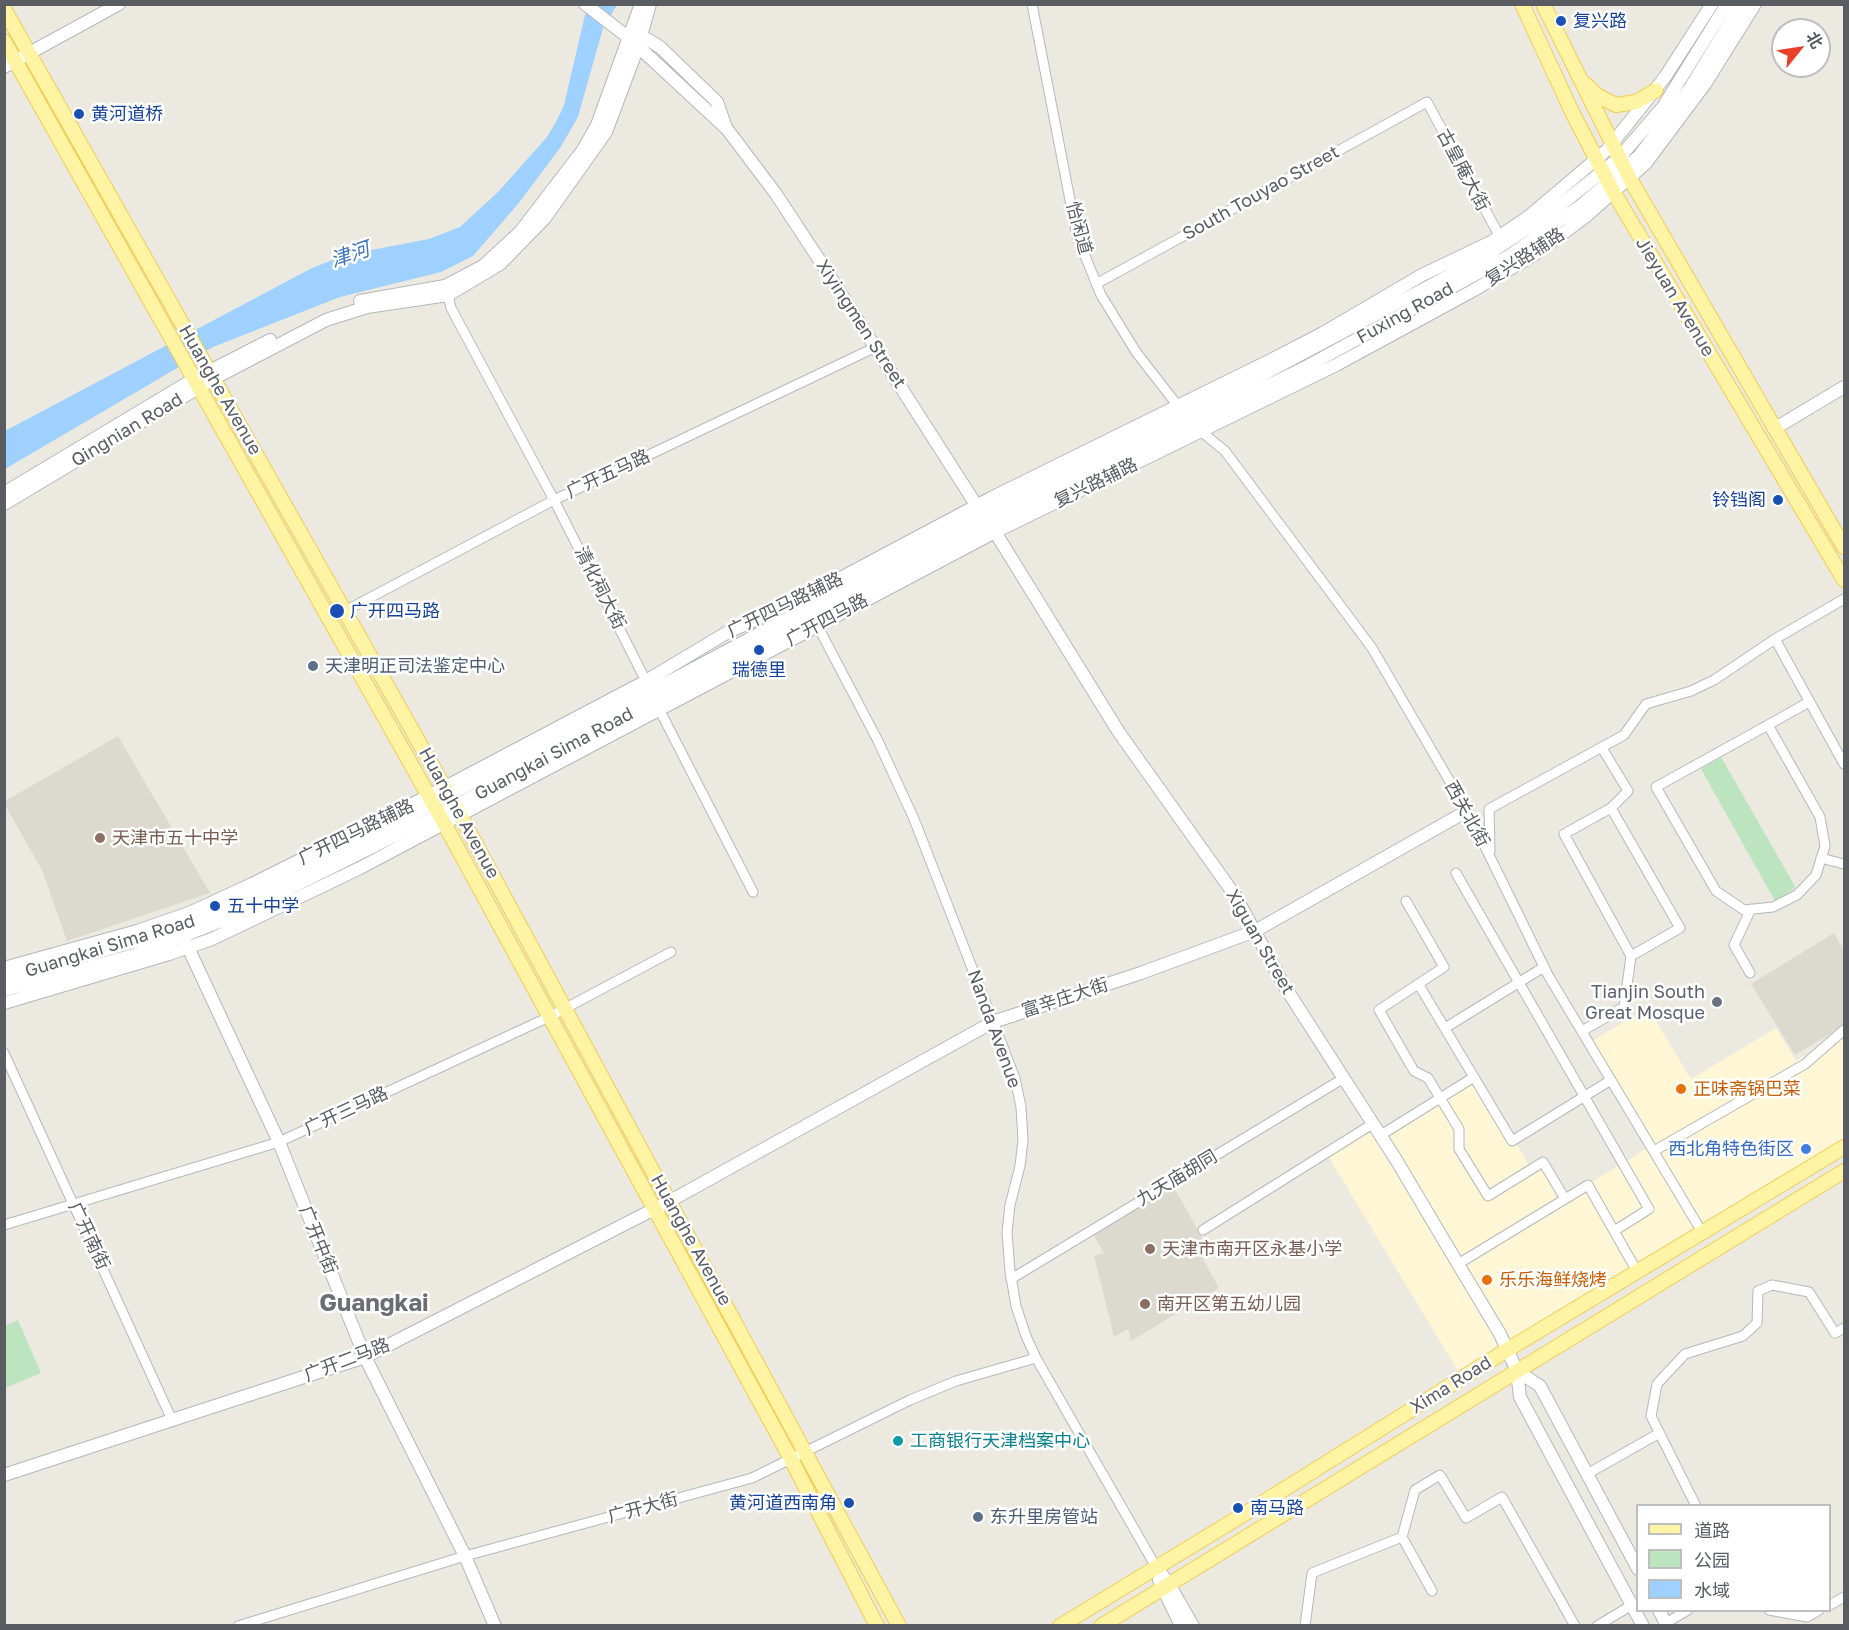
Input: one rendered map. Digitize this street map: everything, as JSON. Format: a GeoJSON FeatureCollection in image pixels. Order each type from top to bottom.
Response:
{"type":"FeatureCollection","features":[{"type":"Feature","properties":{"kind":"main road","name":"Jieyuan Avenue"},"geometry":{"type":"LineString","coordinates":[[1522,4],[1606,177],[1845,580]]}},
{"type":"Feature","properties":{"kind":"main road","name":"Jieyuan Avenue"},"geometry":{"type":"LineString","coordinates":[[1543,4],[1625,169],[1774,429],[1845,547]]}},
{"type":"Feature","properties":{"kind":"main road","name":"Huanghe Avenue"},"geometry":{"type":"LineString","coordinates":[[4,9],[452,801],[807,1452],[899,1626]]}},
{"type":"Feature","properties":{"kind":"main road","name":"Huanghe Avenue"},"geometry":{"type":"LineString","coordinates":[[4,41],[10,64],[194,378],[436,810],[791,1459],[877,1626]]}},
{"type":"Feature","properties":{"kind":"main road"},"geometry":{"type":"LineString","coordinates":[[1576,73],[1598,96],[1616,105],[1636,102],[1656,90]]}},
{"type":"Feature","properties":{"kind":"main road","name":"Xima Road"},"geometry":{"type":"LineString","coordinates":[[1060,1626],[1507,1350],[1845,1147]]}},
{"type":"Feature","properties":{"kind":"main road","name":"Xima Road"},"geometry":{"type":"LineString","coordinates":[[1101,1626],[1845,1171]]}},
{"type":"Feature","properties":{"kind":"street"},"geometry":{"type":"LineString","coordinates":[[10,64],[119,4]]}},
{"type":"Feature","properties":{"kind":"street"},"geometry":{"type":"LineString","coordinates":[[585,4],[630,35]]}},
{"type":"Feature","properties":{"kind":"street"},"geometry":{"type":"LineString","coordinates":[[596,4],[630,35]]}},
{"type":"Feature","properties":{"kind":"street","name":"Qingnian Road"},"geometry":{"type":"LineString","coordinates":[[4,493],[209,370],[335,316],[446,291],[483,266],[507,246],[536,214],[583,150],[597,125],[640,4]]}},
{"type":"Feature","properties":{"kind":"street","name":"Qingnian Road"},"geometry":{"type":"LineString","coordinates":[[630,35],[650,4]]}},
{"type":"Feature","properties":{"kind":"street","name":"怡闲道"},"geometry":{"type":"LineString","coordinates":[[1032,4],[1077,236],[1096,284],[1137,352],[1189,419]]}},
{"type":"Feature","properties":{"kind":"street","name":"复兴路辅路"},"geometry":{"type":"LineString","coordinates":[[986,519],[1189,419],[1336,365],[1534,255],[1606,177],[1612,145],[1656,90],[1712,4]]}},
{"type":"Feature","properties":{"kind":"street","name":"Fuxing Road"},"geometry":{"type":"LineString","coordinates":[[1625,169],[1727,4]]}},
{"type":"Feature","properties":{"kind":"street","name":"Fuxing Road"},"geometry":{"type":"LineString","coordinates":[[986,519],[1189,419],[1503,247],[1606,177],[1625,169],[1650,143],[1690,88],[1741,4]]}},
{"type":"Feature","properties":{"kind":"street"},"geometry":{"type":"LineString","coordinates":[[1625,169],[1659,148],[1686,112],[1755,4]]}},
{"type":"Feature","properties":{"kind":"street","name":"Xiyingmen Street"},"geometry":{"type":"LineString","coordinates":[[630,35],[727,129],[776,194],[986,519]]}},
{"type":"Feature","properties":{"kind":"street","name":"South Touyao Street"},"geometry":{"type":"LineString","coordinates":[[1096,284],[1427,102]]}},
{"type":"Feature","properties":{"kind":"street","name":"古皇庵大街"},"geometry":{"type":"LineString","coordinates":[[1427,102],[1500,237]]}},
{"type":"Feature","properties":{"kind":"street","name":"复兴路辅路"},"geometry":{"type":"LineString","coordinates":[[986,519],[1189,419],[1323,333],[1422,275],[1500,237],[1606,177]]}},
{"type":"Feature","properties":{"kind":"street","name":"Fuxing Road"},"geometry":{"type":"LineString","coordinates":[[1189,419],[1304,368],[1499,261],[1579,207],[1606,177]]}},
{"type":"Feature","properties":{"kind":"street"},"geometry":{"type":"LineString","coordinates":[[1499,261],[1534,255]]}},
{"type":"Feature","properties":{"kind":"street","name":"清化祠大街"},"geometry":{"type":"LineString","coordinates":[[446,291],[451,308],[554,500],[753,892]]}},
{"type":"Feature","properties":{"kind":"street","name":"广开五马路"},"geometry":{"type":"LineString","coordinates":[[345,611],[554,500],[876,347]]}},
{"type":"Feature","properties":{"kind":"street","name":"Qingnian Road"},"geometry":{"type":"LineString","coordinates":[[4,504],[194,378]]}},
{"type":"Feature","properties":{"kind":"street"},"geometry":{"type":"LineString","coordinates":[[1774,429],[1845,387]]}},
{"type":"Feature","properties":{"kind":"street","name":"西关北街"},"geometry":{"type":"LineString","coordinates":[[1189,419],[1225,451],[1372,648],[1467,811],[1544,967],[1702,1232]]}},
{"type":"Feature","properties":{"kind":"street","name":"Guangkai Sima Road"},"geometry":{"type":"LineString","coordinates":[[4,990],[134,955],[182,932],[278,883],[436,810],[986,519]]}},
{"type":"Feature","properties":{"kind":"street","name":"广开四马路辅路"},"geometry":{"type":"LineString","coordinates":[[653,695],[728,632],[810,612],[986,519]]}},
{"type":"Feature","properties":{"kind":"street","name":"Xiguan Street"},"geometry":{"type":"LineString","coordinates":[[986,519],[1112,722],[1236,897],[1285,987],[1374,1123],[1458,1264],[1517,1371]]}},
{"type":"Feature","properties":{"kind":"street"},"geometry":{"type":"LineString","coordinates":[[1490,855],[1489,809],[1624,735],[1646,704],[1691,691],[1714,680],[1775,639],[1845,599]]}},
{"type":"Feature","properties":{"kind":"street","name":"Nanda Avenue"},"geometry":{"type":"LineString","coordinates":[[810,612],[878,741],[914,819],[1015,1078],[1021,1107],[1023,1140],[1007,1232],[1016,1306],[1036,1358],[1156,1567]]}},
{"type":"Feature","properties":{"kind":"street"},"geometry":{"type":"LineString","coordinates":[[1775,639],[1845,764]]}},
{"type":"Feature","properties":{"kind":"street"},"geometry":{"type":"LineString","coordinates":[[4,1003],[182,932],[282,906],[436,810],[653,695]]}},
{"type":"Feature","properties":{"kind":"street"},"geometry":{"type":"LineString","coordinates":[[1768,725],[1820,817],[1825,846],[1816,875],[1797,895],[1773,907],[1744,910],[1716,891],[1656,787],[1809,702]]}},
{"type":"Feature","properties":{"kind":"street"},"geometry":{"type":"LineString","coordinates":[[1582,1031],[1624,1007],[1631,956],[1564,834],[1611,808],[1628,790],[1602,748]]}},
{"type":"Feature","properties":{"kind":"street"},"geometry":{"type":"LineString","coordinates":[[1611,808],[1680,928],[1631,956]]}},
{"type":"Feature","properties":{"kind":"street","name":"富辛庄大街"},"geometry":{"type":"LineString","coordinates":[[670,1200],[993,1022],[1141,973],[1255,931],[1467,811]]}},
{"type":"Feature","properties":{"kind":"street"},"geometry":{"type":"LineString","coordinates":[[1821,858],[1845,864]]}},
{"type":"Feature","properties":{"kind":"street"},"geometry":{"type":"LineString","coordinates":[[1456,873],[1517,983],[1649,1209],[1614,1231]]}},
{"type":"Feature","properties":{"kind":"street"},"geometry":{"type":"LineString","coordinates":[[1406,901],[1444,967],[1379,1011],[1414,1071],[1428,1078],[1459,1129],[1459,1149],[1488,1196],[1543,1162],[1565,1199]]}},
{"type":"Feature","properties":{"kind":"street"},"geometry":{"type":"LineString","coordinates":[[1750,973],[1734,945],[1751,909]]}},
{"type":"Feature","properties":{"kind":"street"},"geometry":{"type":"LineString","coordinates":[[4,968],[137,931],[182,932]]}},
{"type":"Feature","properties":{"kind":"street","name":"Guangkai Sima Road"},"geometry":{"type":"LineString","coordinates":[[4,978],[152,937],[182,932]]}},
{"type":"Feature","properties":{"kind":"street","name":"广开中街"},"geometry":{"type":"LineString","coordinates":[[182,932],[279,1142],[365,1357],[465,1556],[495,1626]]}},
{"type":"Feature","properties":{"kind":"street","name":"广开三马路"},"geometry":{"type":"LineString","coordinates":[[4,1225],[279,1142],[549,1017],[671,952]]}},
{"type":"Feature","properties":{"kind":"street"},"geometry":{"type":"LineString","coordinates":[[1445,1028],[1544,967]]}},
{"type":"Feature","properties":{"kind":"street"},"geometry":{"type":"LineString","coordinates":[[1419,985],[1512,1141],[1611,1080]]}},
{"type":"Feature","properties":{"kind":"street"},"geometry":{"type":"LineString","coordinates":[[1654,1151],[1805,1064],[1844,1032]]}},
{"type":"Feature","properties":{"kind":"street","name":"广开南街"},"geometry":{"type":"LineString","coordinates":[[4,1053],[172,1420]]}},
{"type":"Feature","properties":{"kind":"street"},"geometry":{"type":"LineString","coordinates":[[1381,1135],[1474,1077]]}},
{"type":"Feature","properties":{"kind":"street","name":"九天庙胡同"},"geometry":{"type":"LineString","coordinates":[[1011,1278],[1344,1078]]}},
{"type":"Feature","properties":{"kind":"street"},"geometry":{"type":"LineString","coordinates":[[1203,1230],[1374,1123]]}},
{"type":"Feature","properties":{"kind":"street"},"geometry":{"type":"LineString","coordinates":[[1458,1264],[1588,1185],[1638,1272]]}},
{"type":"Feature","properties":{"kind":"street","name":"广开二马路"},"geometry":{"type":"LineString","coordinates":[[4,1475],[365,1357],[670,1200]]}},
{"type":"Feature","properties":{"kind":"street"},"geometry":{"type":"LineString","coordinates":[[1695,1504],[1651,1416],[1657,1384],[1685,1354],[1743,1336],[1757,1323],[1758,1291],[1772,1285],[1809,1292],[1834,1333],[1845,1328]]}},
{"type":"Feature","properties":{"kind":"street","name":"广开大街"},"geometry":{"type":"LineString","coordinates":[[238,1626],[465,1556],[752,1478],[935,1389],[1036,1358]]}},
{"type":"Feature","properties":{"kind":"street"},"geometry":{"type":"LineString","coordinates":[[1517,1371],[1540,1386],[1636,1565]]}},
{"type":"Feature","properties":{"kind":"street"},"geometry":{"type":"LineString","coordinates":[[1517,1371],[1520,1397],[1643,1626]]}},
{"type":"Feature","properties":{"kind":"street"},"geometry":{"type":"LineString","coordinates":[[1587,1474],[1658,1434]]}},
{"type":"Feature","properties":{"kind":"street"},"geometry":{"type":"LineString","coordinates":[[1432,1591],[1402,1537],[1415,1490],[1440,1475],[1466,1518],[1502,1497],[1575,1626]]}},
{"type":"Feature","properties":{"kind":"street"},"geometry":{"type":"LineString","coordinates":[[1305,1626],[1312,1573],[1402,1537]]}},
{"type":"Feature","properties":{"kind":"street"},"geometry":{"type":"LineString","coordinates":[[1156,1567],[1180,1626]]}},
{"type":"Feature","properties":{"kind":"street"},"geometry":{"type":"LineString","coordinates":[[1165,1586],[1193,1626]]}},
{"type":"Feature","properties":{"kind":"street"},"geometry":{"type":"LineString","coordinates":[[1831,1604],[1845,1597]]}},
{"type":"Feature","properties":{"kind":"street"},"geometry":{"type":"LineString","coordinates":[[1597,1626],[1632,1605]]}},
{"type":"Feature","properties":{"kind":"street"},"geometry":{"type":"LineString","coordinates":[[1667,1624],[1686,1612]]}},
{"type":"Feature","properties":{"kind":"street"},"geometry":{"type":"LineString","coordinates":[[1776,1612],[1808,1617],[1817,1612]]}},
{"type":"Feature","properties":{"kind":"shaded area","name":"天津市五十中学"},"geometry":{"type":"Polygon","coordinates":[[[118,736],[210,893],[67,941],[42,870],[5,805],[5,801],[118,736]]]}},
{"type":"Feature","properties":{"kind":"shaded area"},"geometry":{"type":"Polygon","coordinates":[[[1834,933],[1844,951],[1844,1025],[1795,1055],[1751,984],[1834,933]]]}},
{"type":"Feature","properties":{"kind":"shaded area"},"geometry":{"type":"Polygon","coordinates":[[[1648,1008],[1691,1079],[1776,1028],[1796,1061],[1842,1033],[1844,1037],[1844,1138],[1458,1371],[1328,1156],[1372,1130],[1395,1129],[1477,1080],[1529,1165],[1541,1158],[1566,1198],[1654,1144],[1592,1041],[1648,1008]]]}},
{"type":"Feature","properties":{"kind":"shaded area","name":"天津市南开区永基小学"},"geometry":{"type":"Polygon","coordinates":[[[1174,1188],[1202,1237],[1196,1246],[1219,1288],[1131,1341],[1128,1329],[1114,1337],[1094,1256],[1104,1253],[1094,1236],[1161,1190],[1164,1194],[1174,1188]]]}},
{"type":"Feature","properties":{"kind":"green space"},"geometry":{"type":"Polygon","coordinates":[[[1721,757],[1796,888],[1775,901],[1701,769],[1721,757]]]}},
{"type":"Feature","properties":{"kind":"green space"},"geometry":{"type":"Polygon","coordinates":[[[18,1320],[41,1373],[5,1388],[5,1326],[18,1320]]]}},
{"type":"Feature","properties":{"kind":"water","name":"津河"},"geometry":{"type":"Polygon","coordinates":[[[594,5],[617,5],[603,28],[578,117],[560,148],[518,204],[473,256],[441,272],[340,297],[213,347],[5,469],[5,431],[312,268],[345,255],[429,239],[460,227],[499,191],[547,137],[564,105],[585,15],[594,5]]]}},
{"type":"Feature","properties":{"kind":"place","name":"复兴路"},"geometry":{"type":"Point","coordinates":[1561,21]}},
{"type":"Feature","properties":{"kind":"place","name":"黄河道桥"},"geometry":{"type":"Point","coordinates":[79,114]}},
{"type":"Feature","properties":{"kind":"place","name":"铃铛阁"},"geometry":{"type":"Point","coordinates":[1778,500]}},
{"type":"Feature","properties":{"kind":"place","name":"广开四马路"},"geometry":{"type":"Point","coordinates":[337,611]}},
{"type":"Feature","properties":{"kind":"place","name":"瑞德里"},"geometry":{"type":"Point","coordinates":[759,650]}},
{"type":"Feature","properties":{"kind":"place","name":"天津明正司法鉴定中心"},"geometry":{"type":"Point","coordinates":[313,666]}},
{"type":"Feature","properties":{"kind":"place","name":"天津市五十中学"},"geometry":{"type":"Point","coordinates":[100,838]}},
{"type":"Feature","properties":{"kind":"place","name":"五十中学"},"geometry":{"type":"Point","coordinates":[215,906]}},
{"type":"Feature","properties":{"kind":"place","name":"Tianjin South Great Mosque"},"geometry":{"type":"Point","coordinates":[1717,1002]}},
{"type":"Feature","properties":{"kind":"place","name":"正味斋锅巴菜"},"geometry":{"type":"Point","coordinates":[1681,1089]}},
{"type":"Feature","properties":{"kind":"place","name":"西北角特色街区"},"geometry":{"type":"Point","coordinates":[1806,1149]}},
{"type":"Feature","properties":{"kind":"place","name":"天津市南开区永基小学"},"geometry":{"type":"Point","coordinates":[1150,1249]}},
{"type":"Feature","properties":{"kind":"place","name":"乐乐海鲜烧烤"},"geometry":{"type":"Point","coordinates":[1487,1280]}},
{"type":"Feature","properties":{"kind":"place","name":"南开区第五幼儿园"},"geometry":{"type":"Point","coordinates":[1145,1304]}},
{"type":"Feature","properties":{"kind":"place","name":"工商银行天津档案中心"},"geometry":{"type":"Point","coordinates":[898,1441]}},
{"type":"Feature","properties":{"kind":"place","name":"黄河道西南角"},"geometry":{"type":"Point","coordinates":[849,1503]}},
{"type":"Feature","properties":{"kind":"place","name":"南马路"},"geometry":{"type":"Point","coordinates":[1238,1508]}},
{"type":"Feature","properties":{"kind":"place","name":"东升里房管站"},"geometry":{"type":"Point","coordinates":[978,1517]}},
{"type":"Feature","properties":{"kind":"district","name":"Guangkai"},"geometry":{"type":"Point","coordinates":[374,1303]}}]}
